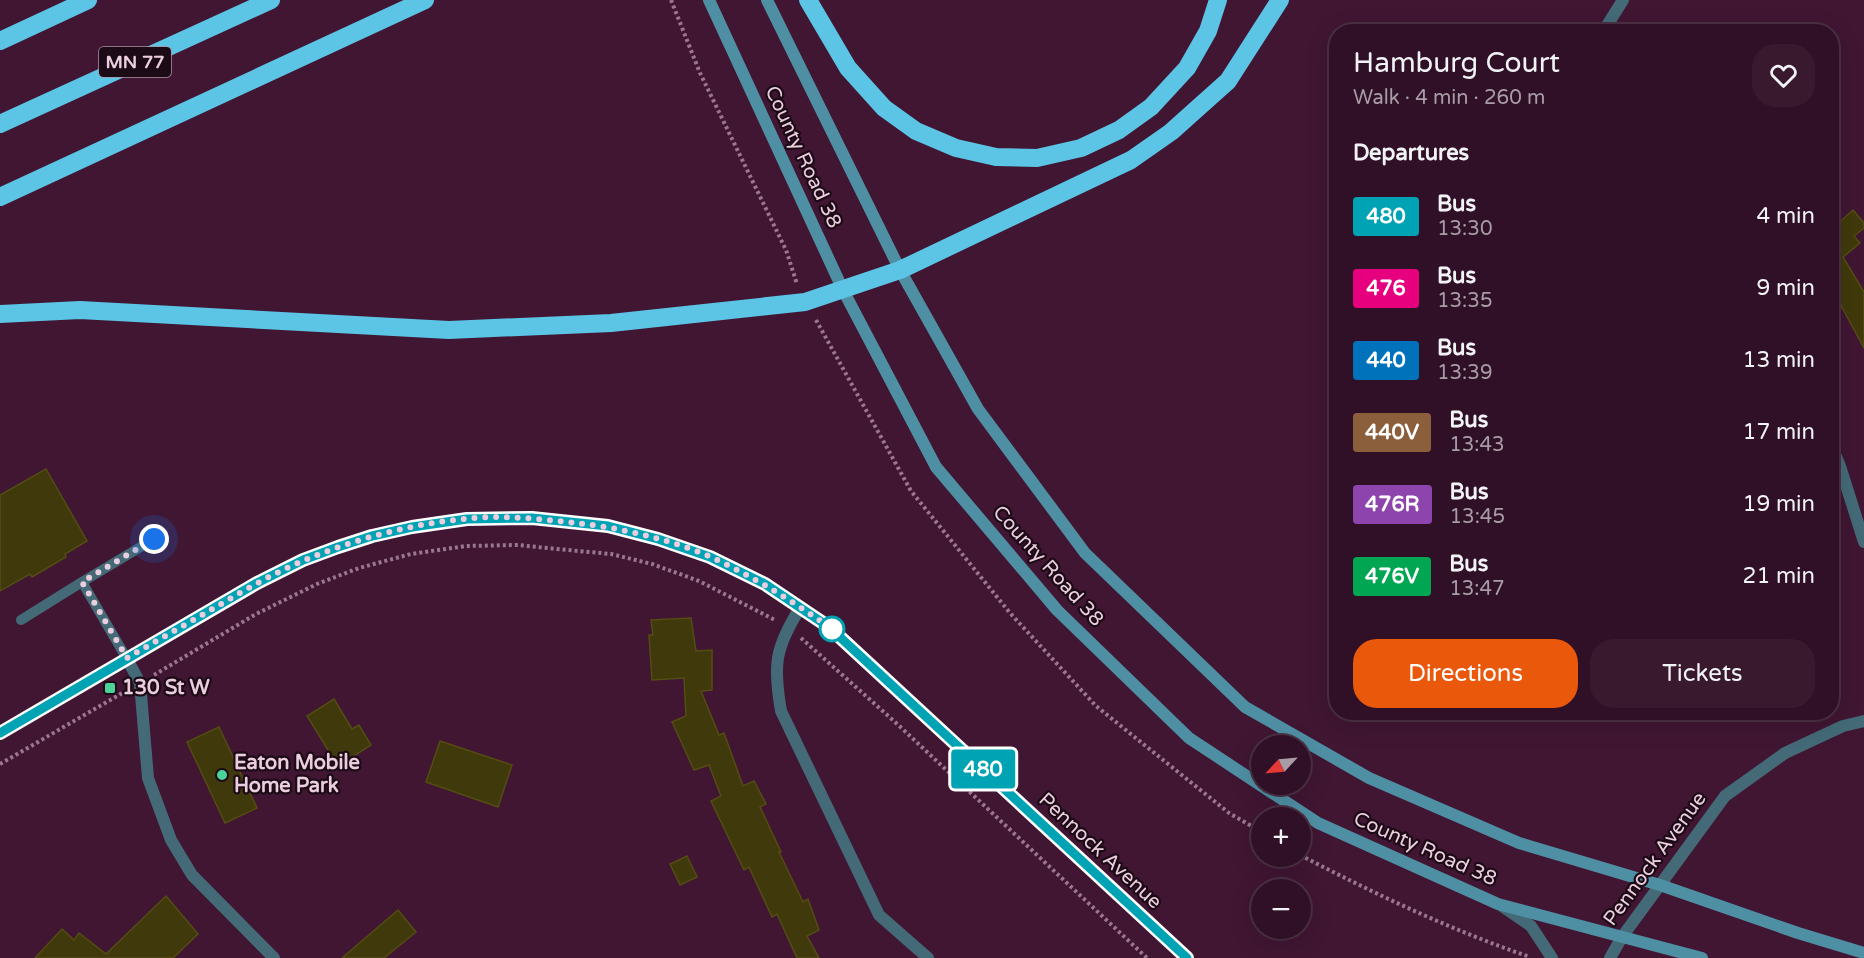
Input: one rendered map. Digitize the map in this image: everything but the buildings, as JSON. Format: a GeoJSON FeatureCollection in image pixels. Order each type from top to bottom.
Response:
{"type":"FeatureCollection","features":[{"type":"Feature","properties":{"kind":"highway"},"geometry":{"type":"LineString","coordinates":[[0,41],[88,0]]}},
{"type":"Feature","properties":{"kind":"highway","name":"MN 77"},"geometry":{"type":"LineString","coordinates":[[0,124],[271,0]]}},
{"type":"Feature","properties":{"kind":"highway"},"geometry":{"type":"LineString","coordinates":[[0,197],[425,0]]}},
{"type":"Feature","properties":{"kind":"highway"},"geometry":{"type":"LineString","coordinates":[[808,0],[848,68],[884,108],[916,131],[956,148],[996,157],[1036,158],[1081,148],[1119,130],[1151,107],[1187,68],[1208,31],[1218,0]]}},
{"type":"Feature","properties":{"kind":"highway"},"geometry":{"type":"LineString","coordinates":[[0,314],[80,310],[449,330],[611,323],[805,302],[900,270],[1131,160],[1171,132],[1228,81],[1280,0]]}},
{"type":"Feature","properties":{"kind":"main road","name":"County Road 38"},"geometry":{"type":"LineString","coordinates":[[709,0],[843,290],[936,467],[1056,610],[1189,738],[1318,823],[1498,904],[1702,958]]}},
{"type":"Feature","properties":{"kind":"main road","name":"County Road 38"},"geometry":{"type":"LineString","coordinates":[[767,0],[900,270],[978,409],[1085,553],[1245,707],[1370,778],[1519,843],[1660,885],[1798,933],[1864,953]]}},
{"type":"Feature","properties":{"kind":"street"},"geometry":{"type":"LineString","coordinates":[[1608,24],[1623,0]]}},
{"type":"Feature","properties":{"kind":"street"},"geometry":{"type":"LineString","coordinates":[[1839,464],[1864,542]]}},
{"type":"Feature","properties":{"kind":"street","name":"Pennock Avenue"},"geometry":{"type":"LineString","coordinates":[[0,733],[257,583],[303,560],[338,547],[412,527],[467,519],[532,518],[608,526],[658,539],[710,557],[765,584],[829,627],[1187,958]]}},
{"type":"Feature","properties":{"kind":"street"},"geometry":{"type":"LineString","coordinates":[[800,608],[788,628],[776,660],[776,685],[781,711],[879,915],[928,958]]}},
{"type":"Feature","properties":{"kind":"street"},"geometry":{"type":"LineString","coordinates":[[127,658],[140,683],[148,778],[171,840],[192,875],[274,958]]}},
{"type":"Feature","properties":{"kind":"street","name":"Pennock Avenue"},"geometry":{"type":"LineString","coordinates":[[1610,958],[1622,937],[1725,796],[1785,753],[1843,726],[1864,721]]}},
{"type":"Feature","properties":{"kind":"street"},"geometry":{"type":"LineString","coordinates":[[1498,904],[1531,926],[1552,958]]}},
{"type":"Feature","properties":{"kind":"lane"},"geometry":{"type":"LineString","coordinates":[[21,620],[154,539]]}},
{"type":"Feature","properties":{"kind":"lane"},"geometry":{"type":"LineString","coordinates":[[82,582],[127,658]]}},
{"type":"Feature","properties":{"kind":"path"},"geometry":{"type":"LineString","coordinates":[[0,764],[256,614],[317,584],[358,568],[411,554],[466,546],[518,546],[610,555],[652,564],[699,581],[788,628],[809,644],[886,714],[1147,958]]}},
{"type":"Feature","properties":{"kind":"path"},"geometry":{"type":"LineString","coordinates":[[1311,861],[1362,887],[1442,923],[1532,958]]}},
{"type":"Feature","properties":{"kind":"bus line","name":"480"},"geometry":{"type":"LineString","coordinates":[[0,733],[257,583],[303,560],[338,547],[412,527],[467,519],[532,518],[608,526],[658,539],[710,557],[765,584],[829,627],[1187,958]]}},
{"type":"Feature","properties":{"kind":"place","name":"130 St W"},"geometry":{"type":"Point","coordinates":[110,688]}},
{"type":"Feature","properties":{"kind":"place","name":"Eaton Mobile Home Park"},"geometry":{"type":"Point","coordinates":[222,775]}},
{"type":"Feature","properties":{"kind":"route"},"geometry":{"type":"LineString","coordinates":[[154,539],[82,582],[127,658],[257,583],[303,560],[372,536],[412,527],[496,517],[532,518],[608,526],[658,539],[710,557],[765,584],[832,629]]}}]}
